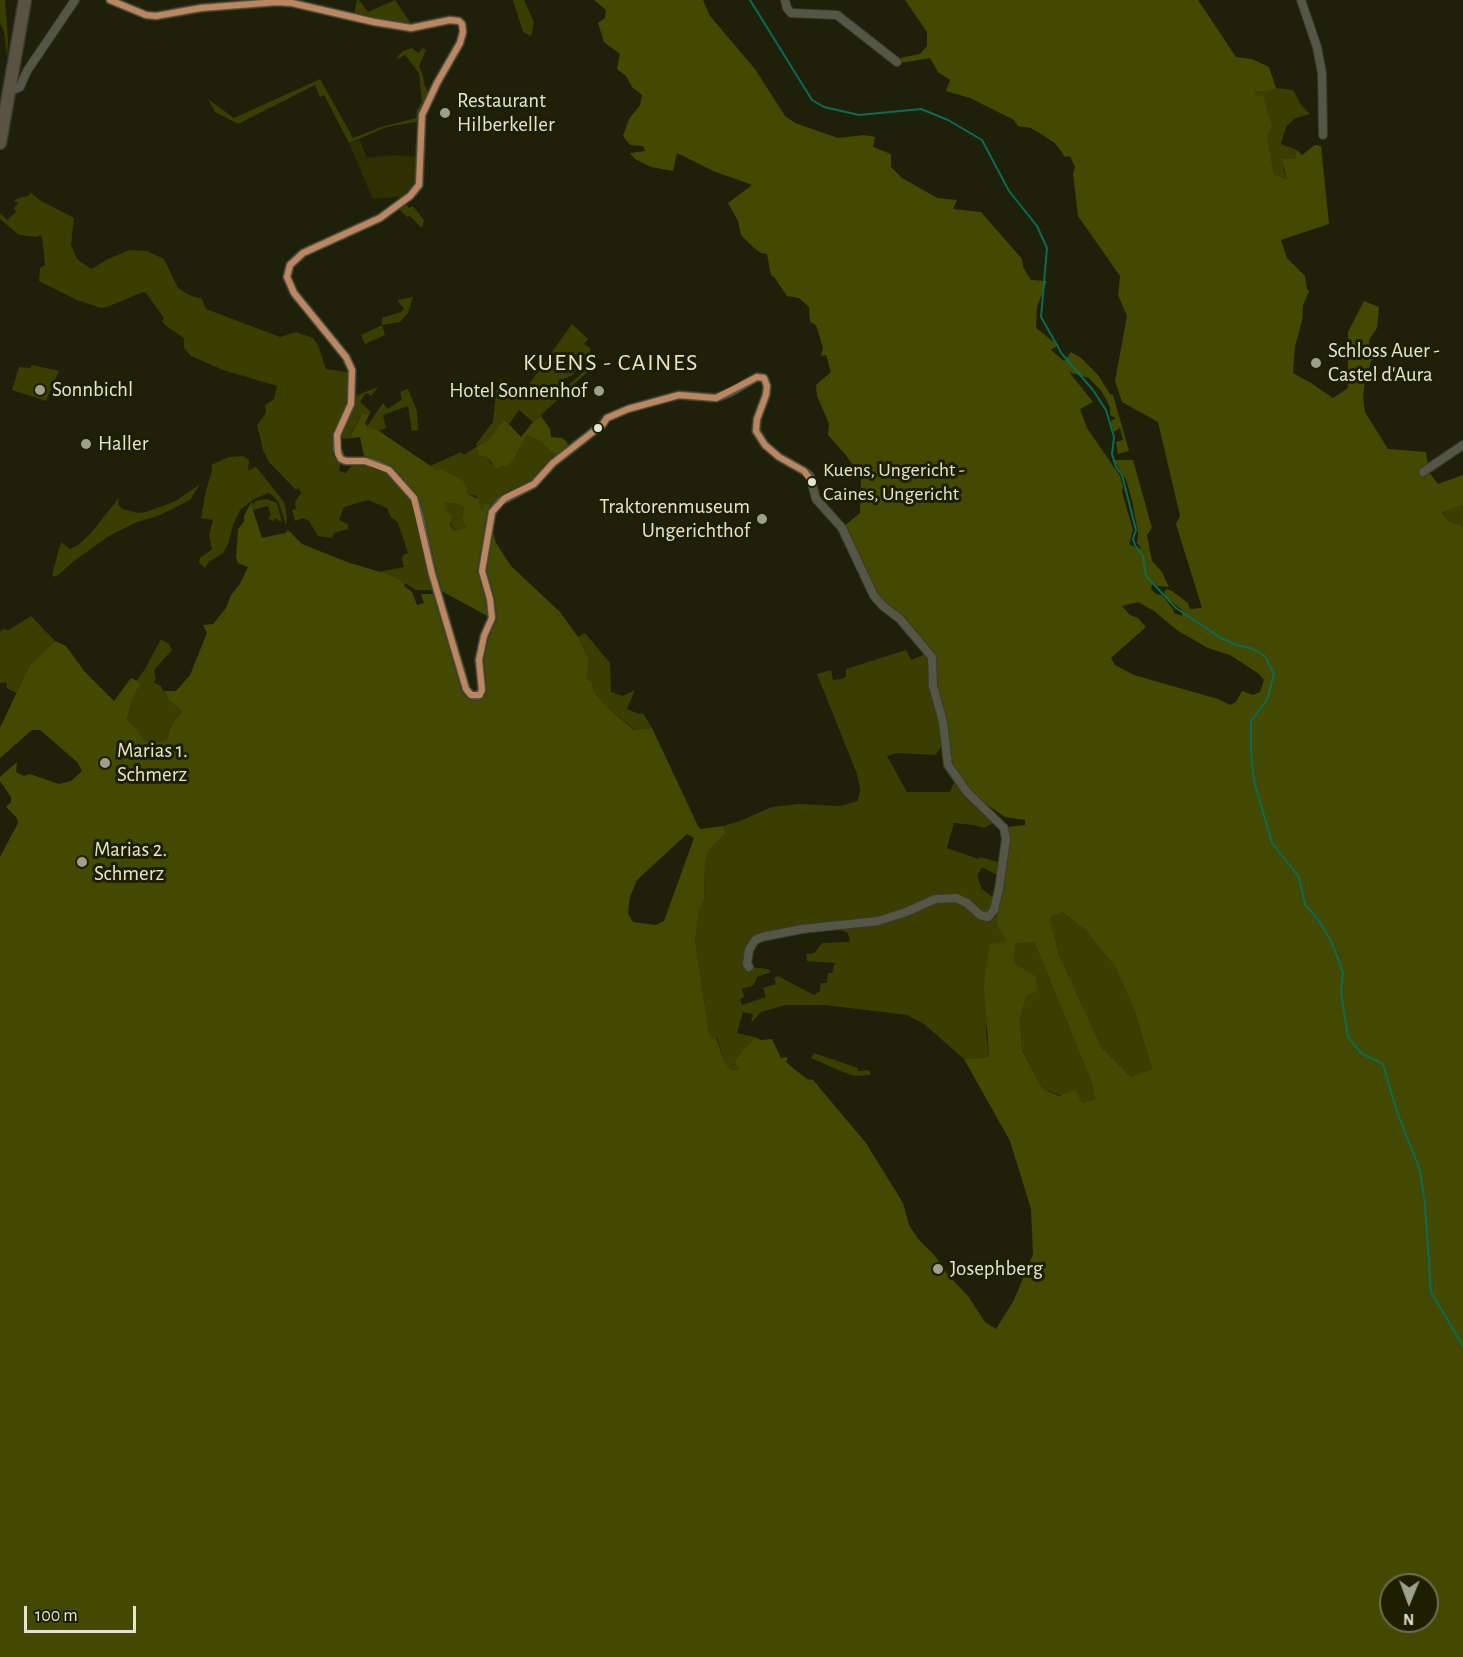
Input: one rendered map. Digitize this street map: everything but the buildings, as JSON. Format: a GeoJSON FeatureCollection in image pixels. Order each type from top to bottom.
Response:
{"type":"FeatureCollection","features":[{"type":"Feature","properties":{"kind":"main road"},"geometry":{"type":"LineString","coordinates":[[0,143],[25,0]]}},
{"type":"Feature","properties":{"kind":"street"},"geometry":{"type":"LineString","coordinates":[[10,91],[20,87],[27,71],[75,0]]}},
{"type":"Feature","properties":{"kind":"street"},"geometry":{"type":"LineString","coordinates":[[110,0],[146,15],[156,16],[217,3],[292,3],[411,28],[454,20],[459,21],[464,28],[460,43],[437,82],[422,115],[419,185],[410,196],[380,218],[303,253],[290,265],[287,277],[294,293],[342,352],[352,370],[351,404],[337,435],[337,449],[341,459],[365,461],[389,470],[414,498],[432,574],[466,689],[471,695],[478,696],[482,690],[479,660],[484,636],[492,618],[490,599],[482,571],[492,512],[497,505],[505,498],[534,484],[553,463],[603,424],[607,417],[678,395],[716,398],[757,377],[764,378],[767,386],[766,395],[757,419],[756,431],[765,446],[810,476],[816,499],[842,528],[874,596],[900,619],[932,657],[933,686],[943,722],[948,765],[967,792],[1000,822],[1006,833],[1002,877],[991,916],[984,917],[967,903],[956,898],[935,898],[906,912],[878,921],[802,928],[762,937],[755,940],[749,950],[747,957],[749,967]]}},
{"type":"Feature","properties":{"kind":"street"},"geometry":{"type":"LineString","coordinates":[[785,0],[791,13],[837,15],[897,62]]}},
{"type":"Feature","properties":{"kind":"street"},"geometry":{"type":"LineString","coordinates":[[1301,0],[1317,47],[1322,73],[1323,135]]}},
{"type":"Feature","properties":{"kind":"street"},"geometry":{"type":"LineString","coordinates":[[1423,472],[1463,445]]}},
{"type":"Feature","properties":{"kind":"shaded area"},"geometry":{"type":"Polygon","coordinates":[[[0,0],[5,0],[7,58],[4,31],[0,23],[0,0]]]}},
{"type":"Feature","properties":{"kind":"shaded area"},"geometry":{"type":"Polygon","coordinates":[[[357,0],[368,12],[395,0],[414,28],[354,14],[357,0]]]}},
{"type":"Feature","properties":{"kind":"shaded area"},"geometry":{"type":"Polygon","coordinates":[[[513,0],[524,0],[534,22],[531,36],[523,32],[513,0]]]}},
{"type":"Feature","properties":{"kind":"shaded area"},"geometry":{"type":"Polygon","coordinates":[[[594,0],[703,0],[710,16],[755,69],[785,116],[795,123],[838,138],[864,135],[875,137],[873,147],[891,154],[891,167],[902,178],[937,198],[957,200],[953,209],[981,212],[1022,259],[1023,267],[1031,280],[1047,281],[1037,307],[1036,328],[1058,345],[1051,350],[1064,361],[1071,352],[1081,358],[1113,395],[1129,451],[1118,454],[1116,442],[1123,440],[1120,428],[1114,432],[1110,422],[1116,418],[1110,415],[1110,407],[1102,392],[1089,378],[1069,372],[1093,402],[1080,409],[1087,428],[1120,476],[1122,492],[1133,530],[1129,544],[1138,549],[1141,548],[1137,543],[1138,533],[1132,500],[1126,480],[1114,460],[1133,460],[1152,528],[1147,535],[1152,561],[1162,572],[1169,587],[1157,586],[1153,582],[1151,589],[1156,594],[1162,595],[1174,613],[1182,616],[1182,610],[1166,597],[1164,592],[1166,589],[1188,603],[1190,609],[1202,608],[1176,524],[1180,516],[1158,422],[1122,402],[1115,381],[1127,316],[1118,295],[1120,276],[1078,216],[1073,174],[1075,167],[1070,156],[1065,157],[1055,143],[1031,128],[1018,126],[1014,120],[970,98],[946,91],[950,80],[938,72],[930,58],[901,63],[900,58],[920,54],[927,46],[927,32],[905,0],[1198,0],[1236,57],[1252,59],[1269,67],[1276,88],[1268,92],[1255,91],[1255,95],[1263,96],[1272,126],[1267,136],[1274,174],[1287,179],[1282,159],[1294,159],[1297,150],[1302,155],[1315,145],[1321,146],[1329,224],[1281,240],[1287,258],[1305,276],[1309,291],[1303,305],[1302,321],[1295,346],[1293,373],[1333,398],[1348,388],[1348,332],[1364,301],[1379,307],[1377,328],[1369,340],[1370,347],[1386,350],[1386,354],[1371,361],[1363,397],[1365,412],[1388,449],[1426,452],[1429,472],[1438,484],[1463,475],[1463,505],[1442,512],[1448,521],[1463,526],[1463,1657],[0,1657],[0,857],[18,823],[17,818],[6,807],[11,802],[11,797],[0,781],[0,777],[17,762],[16,772],[24,776],[30,774],[59,784],[71,781],[82,771],[77,762],[40,730],[32,730],[0,758],[0,728],[29,666],[55,641],[66,646],[85,672],[114,701],[131,678],[141,683],[132,700],[127,719],[148,744],[167,740],[171,726],[182,711],[168,700],[164,691],[176,691],[190,675],[207,633],[203,625],[213,624],[226,608],[248,567],[238,563],[236,557],[238,529],[244,522],[244,516],[252,501],[262,538],[285,533],[288,530],[302,544],[347,562],[387,574],[405,583],[404,586],[412,592],[417,605],[424,603],[421,594],[438,594],[471,695],[480,695],[479,660],[491,618],[436,588],[414,498],[389,470],[365,461],[360,437],[353,438],[351,434],[362,414],[369,415],[365,423],[367,426],[379,431],[438,471],[440,468],[460,478],[466,485],[466,493],[478,499],[482,511],[484,511],[484,504],[497,505],[490,521],[496,543],[511,566],[560,612],[578,637],[589,659],[587,678],[592,682],[594,692],[608,708],[634,730],[652,728],[698,826],[701,829],[723,826],[726,833],[709,850],[705,862],[704,900],[699,911],[695,940],[709,1033],[711,1038],[716,1038],[725,1062],[731,1070],[739,1069],[734,1061],[755,1037],[761,1040],[772,1039],[781,1058],[788,1057],[786,1062],[807,1079],[813,1080],[866,1143],[903,1203],[909,1225],[919,1240],[968,1296],[985,1322],[996,1329],[1014,1300],[1033,1254],[1031,1209],[1010,1141],[964,1059],[989,1057],[984,984],[990,944],[1007,941],[998,927],[996,918],[1010,836],[1008,827],[1025,825],[1025,820],[1005,817],[980,800],[949,762],[936,695],[936,660],[872,589],[843,527],[860,513],[861,477],[828,435],[829,424],[817,396],[816,385],[831,372],[826,355],[821,356],[823,348],[816,325],[810,322],[809,307],[799,298],[787,296],[771,275],[767,254],[761,253],[741,235],[738,221],[728,203],[752,185],[713,171],[677,153],[673,171],[651,167],[635,159],[630,153],[645,151],[643,146],[630,145],[623,136],[629,119],[640,105],[642,95],[617,69],[620,54],[604,42],[598,23],[605,18],[606,10],[594,0]],[[445,503],[445,510],[452,515],[450,525],[454,531],[466,527],[462,518],[465,509],[457,504],[445,503]],[[1138,602],[1122,606],[1146,627],[1111,658],[1115,665],[1134,675],[1218,699],[1230,705],[1236,702],[1242,691],[1253,695],[1260,692],[1264,680],[1259,674],[1230,655],[1208,648],[1178,631],[1154,611],[1138,602]],[[687,834],[637,880],[630,897],[628,913],[633,922],[656,925],[664,921],[694,838],[687,834]],[[1062,912],[1050,918],[1059,955],[1102,1048],[1131,1077],[1152,1069],[1135,1012],[1116,968],[1086,931],[1062,912]],[[1034,942],[1015,944],[1014,963],[1035,976],[1038,991],[1027,995],[1020,1018],[1022,1050],[1043,1089],[1059,1096],[1075,1090],[1082,1103],[1095,1099],[1092,1083],[1034,942]]]}},
{"type":"Feature","properties":{"kind":"shaded area"},"geometry":{"type":"Polygon","coordinates":[[[412,48],[418,53],[423,48],[426,50],[419,66],[430,96],[421,121],[387,127],[349,143],[324,95],[320,97],[315,85],[238,124],[215,112],[208,99],[234,118],[320,79],[353,138],[381,127],[416,118],[417,110],[422,102],[419,73],[405,55],[398,59],[397,57],[403,51],[412,48]]]}},
{"type":"Feature","properties":{"kind":"shaded area"},"geometry":{"type":"Polygon","coordinates":[[[1276,88],[1293,90],[1301,105],[1310,114],[1295,118],[1286,127],[1281,144],[1297,150],[1294,159],[1283,168],[1287,179],[1274,174],[1267,136],[1255,95],[1255,91],[1268,92],[1276,88]]]}},
{"type":"Feature","properties":{"kind":"shaded area"},"geometry":{"type":"Polygon","coordinates":[[[360,140],[367,158],[393,155],[421,157],[421,175],[410,196],[373,199],[349,143],[360,140]]]}},
{"type":"Feature","properties":{"kind":"shaded area"},"geometry":{"type":"Polygon","coordinates":[[[30,192],[41,201],[74,218],[71,245],[77,259],[91,269],[130,250],[147,251],[164,259],[178,288],[202,299],[206,309],[280,337],[296,332],[313,338],[318,345],[326,369],[353,373],[355,396],[378,387],[371,396],[366,393],[360,402],[371,412],[369,415],[361,415],[351,433],[353,438],[336,439],[341,459],[339,471],[345,473],[357,461],[377,464],[414,498],[437,590],[416,590],[378,572],[404,567],[403,555],[408,553],[398,523],[391,517],[387,508],[368,500],[344,507],[339,520],[348,524],[348,529],[334,533],[332,538],[318,536],[309,521],[303,518],[295,521],[292,510],[296,509],[295,502],[301,493],[299,488],[296,490],[269,462],[263,450],[257,425],[266,413],[265,405],[274,399],[277,386],[223,370],[191,356],[184,348],[184,338],[166,326],[162,321],[164,318],[146,293],[143,292],[101,308],[77,300],[39,281],[40,268],[45,265],[42,237],[40,235],[37,237],[19,235],[0,219],[0,213],[7,220],[16,212],[14,208],[18,203],[14,200],[30,195],[30,192]]]}},
{"type":"Feature","properties":{"kind":"shaded area"},"geometry":{"type":"Polygon","coordinates":[[[405,203],[409,208],[413,206],[424,220],[422,228],[398,208],[405,203]]]}},
{"type":"Feature","properties":{"kind":"shaded area"},"geometry":{"type":"Polygon","coordinates":[[[413,297],[408,313],[400,322],[382,325],[382,318],[404,309],[397,300],[413,297]]]}},
{"type":"Feature","properties":{"kind":"shaded area"},"geometry":{"type":"Polygon","coordinates":[[[572,324],[588,339],[584,344],[590,348],[591,355],[586,354],[585,357],[577,358],[580,360],[573,375],[561,380],[557,393],[581,374],[582,368],[591,362],[597,363],[533,422],[519,410],[509,424],[504,419],[488,440],[477,446],[476,444],[493,422],[496,391],[500,378],[520,397],[572,324]]]}},
{"type":"Feature","properties":{"kind":"shaded area"},"geometry":{"type":"Polygon","coordinates":[[[382,325],[385,335],[365,344],[361,335],[382,325]]]}},
{"type":"Feature","properties":{"kind":"shaded area"},"geometry":{"type":"Polygon","coordinates":[[[32,365],[59,371],[46,401],[12,390],[19,367],[30,368],[32,365]]]}},
{"type":"Feature","properties":{"kind":"shaded area"},"geometry":{"type":"Polygon","coordinates":[[[408,389],[417,411],[418,430],[412,431],[408,406],[383,415],[386,428],[379,431],[367,426],[383,403],[388,409],[402,399],[400,392],[408,389]]]}},
{"type":"Feature","properties":{"kind":"shaded area"},"geometry":{"type":"Polygon","coordinates":[[[541,416],[550,429],[551,437],[562,438],[567,442],[569,449],[564,454],[555,454],[537,439],[527,436],[514,459],[506,467],[503,465],[497,469],[488,458],[478,455],[476,447],[488,440],[504,419],[521,437],[541,416]]]}},
{"type":"Feature","properties":{"kind":"shaded area"},"geometry":{"type":"Polygon","coordinates":[[[527,436],[537,439],[555,454],[564,454],[540,479],[484,512],[476,496],[465,493],[460,478],[440,468],[438,471],[430,466],[461,452],[464,455],[476,447],[478,455],[488,458],[491,464],[503,465],[514,459],[527,436]]]}},
{"type":"Feature","properties":{"kind":"shaded area"},"geometry":{"type":"Polygon","coordinates":[[[243,456],[249,460],[248,471],[257,468],[284,502],[286,525],[279,503],[269,493],[254,499],[240,510],[223,553],[209,562],[205,568],[199,562],[200,558],[212,549],[209,535],[213,520],[201,518],[212,471],[211,465],[229,457],[243,456]]]}},
{"type":"Feature","properties":{"kind":"shaded area"},"geometry":{"type":"Polygon","coordinates":[[[200,484],[190,500],[109,536],[56,577],[52,575],[61,542],[70,549],[78,545],[90,534],[119,498],[118,504],[122,509],[138,513],[146,512],[176,501],[200,484]]]}},
{"type":"Feature","properties":{"kind":"shaded area"},"geometry":{"type":"Polygon","coordinates":[[[267,499],[277,503],[282,522],[275,518],[274,521],[268,519],[271,515],[268,506],[253,510],[252,506],[255,501],[267,499]]]}},
{"type":"Feature","properties":{"kind":"shaded area"},"geometry":{"type":"Polygon","coordinates":[[[445,503],[457,504],[465,509],[466,527],[454,531],[445,510],[445,503]]]}},
{"type":"Feature","properties":{"kind":"shaded area"},"geometry":{"type":"Polygon","coordinates":[[[1463,505],[1463,526],[1448,521],[1442,511],[1463,505]]]}},
{"type":"Feature","properties":{"kind":"shaded area"},"geometry":{"type":"Polygon","coordinates":[[[31,616],[55,641],[29,666],[16,693],[7,688],[6,682],[0,683],[0,632],[3,629],[9,630],[31,616]]]}},
{"type":"Feature","properties":{"kind":"shaded area"},"geometry":{"type":"Polygon","coordinates":[[[585,633],[610,663],[611,692],[623,696],[635,690],[627,709],[639,714],[643,713],[652,728],[635,730],[608,708],[594,692],[592,682],[587,678],[589,659],[578,637],[585,633]]]}},
{"type":"Feature","properties":{"kind":"shaded area"},"geometry":{"type":"Polygon","coordinates":[[[161,639],[169,644],[172,650],[154,670],[156,678],[154,683],[161,686],[168,700],[182,711],[171,726],[167,740],[148,744],[127,719],[132,700],[141,683],[136,681],[161,639]]]}},
{"type":"Feature","properties":{"kind":"shaded area"},"geometry":{"type":"Polygon","coordinates":[[[906,650],[911,660],[925,654],[927,656],[931,698],[939,716],[942,746],[935,755],[897,753],[887,756],[907,792],[950,792],[955,780],[995,822],[984,828],[954,823],[947,848],[978,859],[980,857],[1001,863],[999,876],[982,867],[977,876],[982,889],[995,899],[993,912],[998,927],[1008,941],[987,1016],[989,1057],[964,1059],[924,1024],[907,1015],[825,1005],[785,1005],[761,1012],[751,1023],[753,1014],[743,1012],[737,1033],[755,1037],[734,1061],[739,1069],[731,1070],[725,1062],[717,1038],[711,1038],[709,1033],[695,940],[699,911],[704,900],[705,862],[709,850],[726,833],[723,826],[772,807],[799,804],[839,806],[858,801],[860,789],[857,774],[817,674],[831,670],[833,680],[842,679],[846,677],[846,669],[906,650]],[[836,926],[780,932],[752,945],[749,967],[768,969],[771,972],[757,977],[754,985],[742,989],[744,997],[740,999],[742,1005],[766,997],[763,988],[776,984],[774,978],[778,976],[814,995],[820,991],[821,983],[827,983],[828,973],[832,973],[835,963],[807,961],[806,954],[814,953],[822,943],[849,942],[847,932],[836,926]]]}},
{"type":"Feature","properties":{"kind":"shaded area"},"geometry":{"type":"Polygon","coordinates":[[[1062,912],[1086,931],[1116,968],[1135,1012],[1152,1069],[1132,1078],[1102,1048],[1059,955],[1050,918],[1062,912]]]}},
{"type":"Feature","properties":{"kind":"shaded area"},"geometry":{"type":"Polygon","coordinates":[[[1034,942],[1092,1083],[1095,1099],[1082,1103],[1043,1089],[1022,1049],[1020,1018],[1027,995],[1014,963],[1015,944],[1034,942]]]}},
{"type":"Feature","properties":{"kind":"shaded area"},"geometry":{"type":"Polygon","coordinates":[[[814,1053],[858,1068],[858,1071],[869,1070],[871,1075],[855,1076],[843,1072],[811,1058],[814,1053]]]}},
{"type":"Feature","properties":{"kind":"waterway"},"geometry":{"type":"LineString","coordinates":[[750,0],[812,100],[824,107],[859,115],[921,109],[948,120],[982,140],[1009,191],[1037,226],[1047,248],[1041,317],[1062,354],[1093,390],[1106,410],[1114,437],[1112,454],[1116,467],[1122,475],[1136,530],[1133,539],[1143,556],[1146,576],[1176,608],[1221,638],[1253,649],[1265,656],[1274,674],[1267,700],[1251,721],[1254,781],[1272,843],[1299,877],[1305,905],[1318,919],[1331,941],[1343,972],[1341,992],[1348,1037],[1361,1053],[1383,1064],[1397,1112],[1420,1170],[1425,1205],[1431,1292],[1463,1346]]}},
{"type":"Feature","properties":{"kind":"transit line"},"geometry":{"type":"LineString","coordinates":[[110,0],[146,15],[156,16],[201,8],[277,2],[292,3],[411,28],[450,20],[459,21],[462,24],[463,32],[460,43],[422,115],[419,185],[410,196],[380,218],[303,253],[290,265],[287,277],[294,293],[346,357],[352,370],[351,404],[337,435],[338,454],[346,461],[365,461],[389,470],[414,498],[432,574],[466,689],[471,695],[480,695]]}},
{"type":"Feature","properties":{"kind":"transit line"},"geometry":{"type":"LineString","coordinates":[[480,695],[482,690],[479,660],[484,636],[492,618],[490,599],[482,571],[492,512],[505,498],[534,484],[553,463],[603,424],[607,418],[628,409],[679,395],[716,398],[757,377],[764,378],[767,386],[766,395],[757,419],[756,431],[765,445],[779,457],[804,471],[812,482]]}},
{"type":"Feature","properties":{"kind":"place","name":"Restaurant Hilberkeller"},"geometry":{"type":"Point","coordinates":[445,113]}},
{"type":"Feature","properties":{"kind":"place","name":"Schloss Auer - Castel d'Aura"},"geometry":{"type":"Point","coordinates":[1316,363]}},
{"type":"Feature","properties":{"kind":"place","name":"Sonnbichl"},"geometry":{"type":"Point","coordinates":[40,390]}},
{"type":"Feature","properties":{"kind":"place","name":"Hotel Sonnenhof"},"geometry":{"type":"Point","coordinates":[599,391]}},
{"type":"Feature","properties":{"kind":"place","name":"Haller"},"geometry":{"type":"Point","coordinates":[86,444]}},
{"type":"Feature","properties":{"kind":"place","name":"Kuens, Ungericht - Caines, Ungericht"},"geometry":{"type":"Point","coordinates":[812,482]}},
{"type":"Feature","properties":{"kind":"place","name":"Traktorenmuseum Ungerichthof"},"geometry":{"type":"Point","coordinates":[762,519]}},
{"type":"Feature","properties":{"kind":"place","name":"Marias 1. Schmerz"},"geometry":{"type":"Point","coordinates":[105,763]}},
{"type":"Feature","properties":{"kind":"place","name":"Marias 2. Schmerz"},"geometry":{"type":"Point","coordinates":[82,862]}},
{"type":"Feature","properties":{"kind":"place","name":"Josephberg"},"geometry":{"type":"Point","coordinates":[938,1269]}},
{"type":"Feature","properties":{"kind":"district","name":"KUENS - CAINES"},"geometry":{"type":"Point","coordinates":[611,363]}}]}
